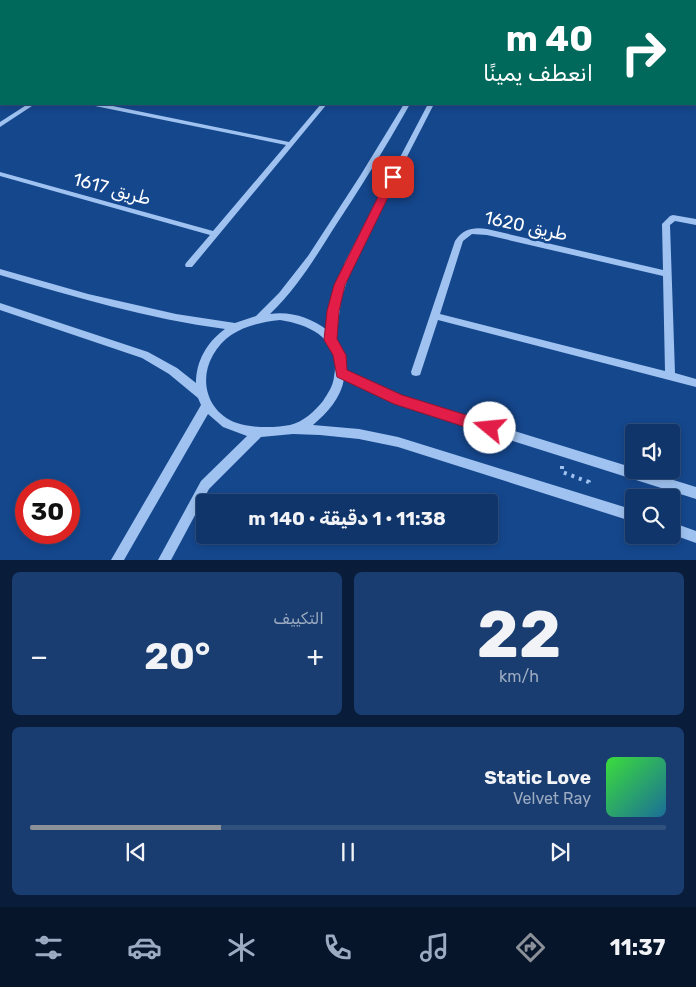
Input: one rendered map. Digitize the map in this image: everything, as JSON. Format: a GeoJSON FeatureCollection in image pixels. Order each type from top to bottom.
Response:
{"type":"FeatureCollection","features":[{"type":"Feature","properties":{"kind":"street"},"geometry":{"type":"LineString","coordinates":[[0,125],[30,105]]}},
{"type":"Feature","properties":{"kind":"street"},"geometry":{"type":"LineString","coordinates":[[100,105],[290,144]]}},
{"type":"Feature","properties":{"kind":"street"},"geometry":{"type":"LineString","coordinates":[[189,265],[323,105]]}},
{"type":"Feature","properties":{"kind":"street"},"geometry":{"type":"LineString","coordinates":[[260,318],[286,293],[304,268],[382,148],[406,105]]}},
{"type":"Feature","properties":{"kind":"street"},"geometry":{"type":"LineString","coordinates":[[331,340],[333,311],[343,277],[430,105]]}},
{"type":"Feature","properties":{"kind":"street","name":"طريق 1617"},"geometry":{"type":"LineString","coordinates":[[0,174],[215,234]]}},
{"type":"Feature","properties":{"kind":"street"},"geometry":{"type":"LineString","coordinates":[[670,376],[666,224],[673,218],[696,222]]}},
{"type":"Feature","properties":{"kind":"street","name":"طريق 1620"},"geometry":{"type":"LineString","coordinates":[[416,372],[459,241],[462,235],[469,232],[487,232],[667,274]]}},
{"type":"Feature","properties":{"kind":"street"},"geometry":{"type":"LineString","coordinates":[[0,272],[139,311],[202,323],[236,327]]}},
{"type":"Feature","properties":{"kind":"street"},"geometry":{"type":"LineString","coordinates":[[0,306],[145,355],[173,371],[201,394],[207,405],[219,419],[236,429],[257,433],[293,429],[328,429],[363,434],[398,442],[625,513]]}},
{"type":"Feature","properties":{"kind":"street"},"geometry":{"type":"LineString","coordinates":[[201,394],[200,374],[206,356],[219,339],[236,327],[260,318],[280,316],[300,320],[318,328],[331,340],[339,355],[341,373],[334,395],[318,415],[293,429]]}},
{"type":"Feature","properties":{"kind":"street"},"geometry":{"type":"LineString","coordinates":[[434,316],[696,383]]}},
{"type":"Feature","properties":{"kind":"street"},"geometry":{"type":"LineString","coordinates":[[341,373],[399,400],[696,493]]}},
{"type":"Feature","properties":{"kind":"street"},"geometry":{"type":"LineString","coordinates":[[117,560],[207,405]]}},
{"type":"Feature","properties":{"kind":"street"},"geometry":{"type":"LineString","coordinates":[[164,560],[205,485],[257,433]]}},
{"type":"Feature","properties":{"kind":"street"},"geometry":{"type":"LineString","coordinates":[[680,531],[696,536]]}},
{"type":"Feature","properties":{"kind":"path"},"geometry":{"type":"LineString","coordinates":[[563,451],[562,472],[589,482],[587,501]]}},
{"type":"Feature","properties":{"kind":"route"},"geometry":{"type":"LineString","coordinates":[[393,177],[350,262],[340,285],[333,311],[331,340],[339,355],[341,373],[399,400],[490,428]]}}]}
